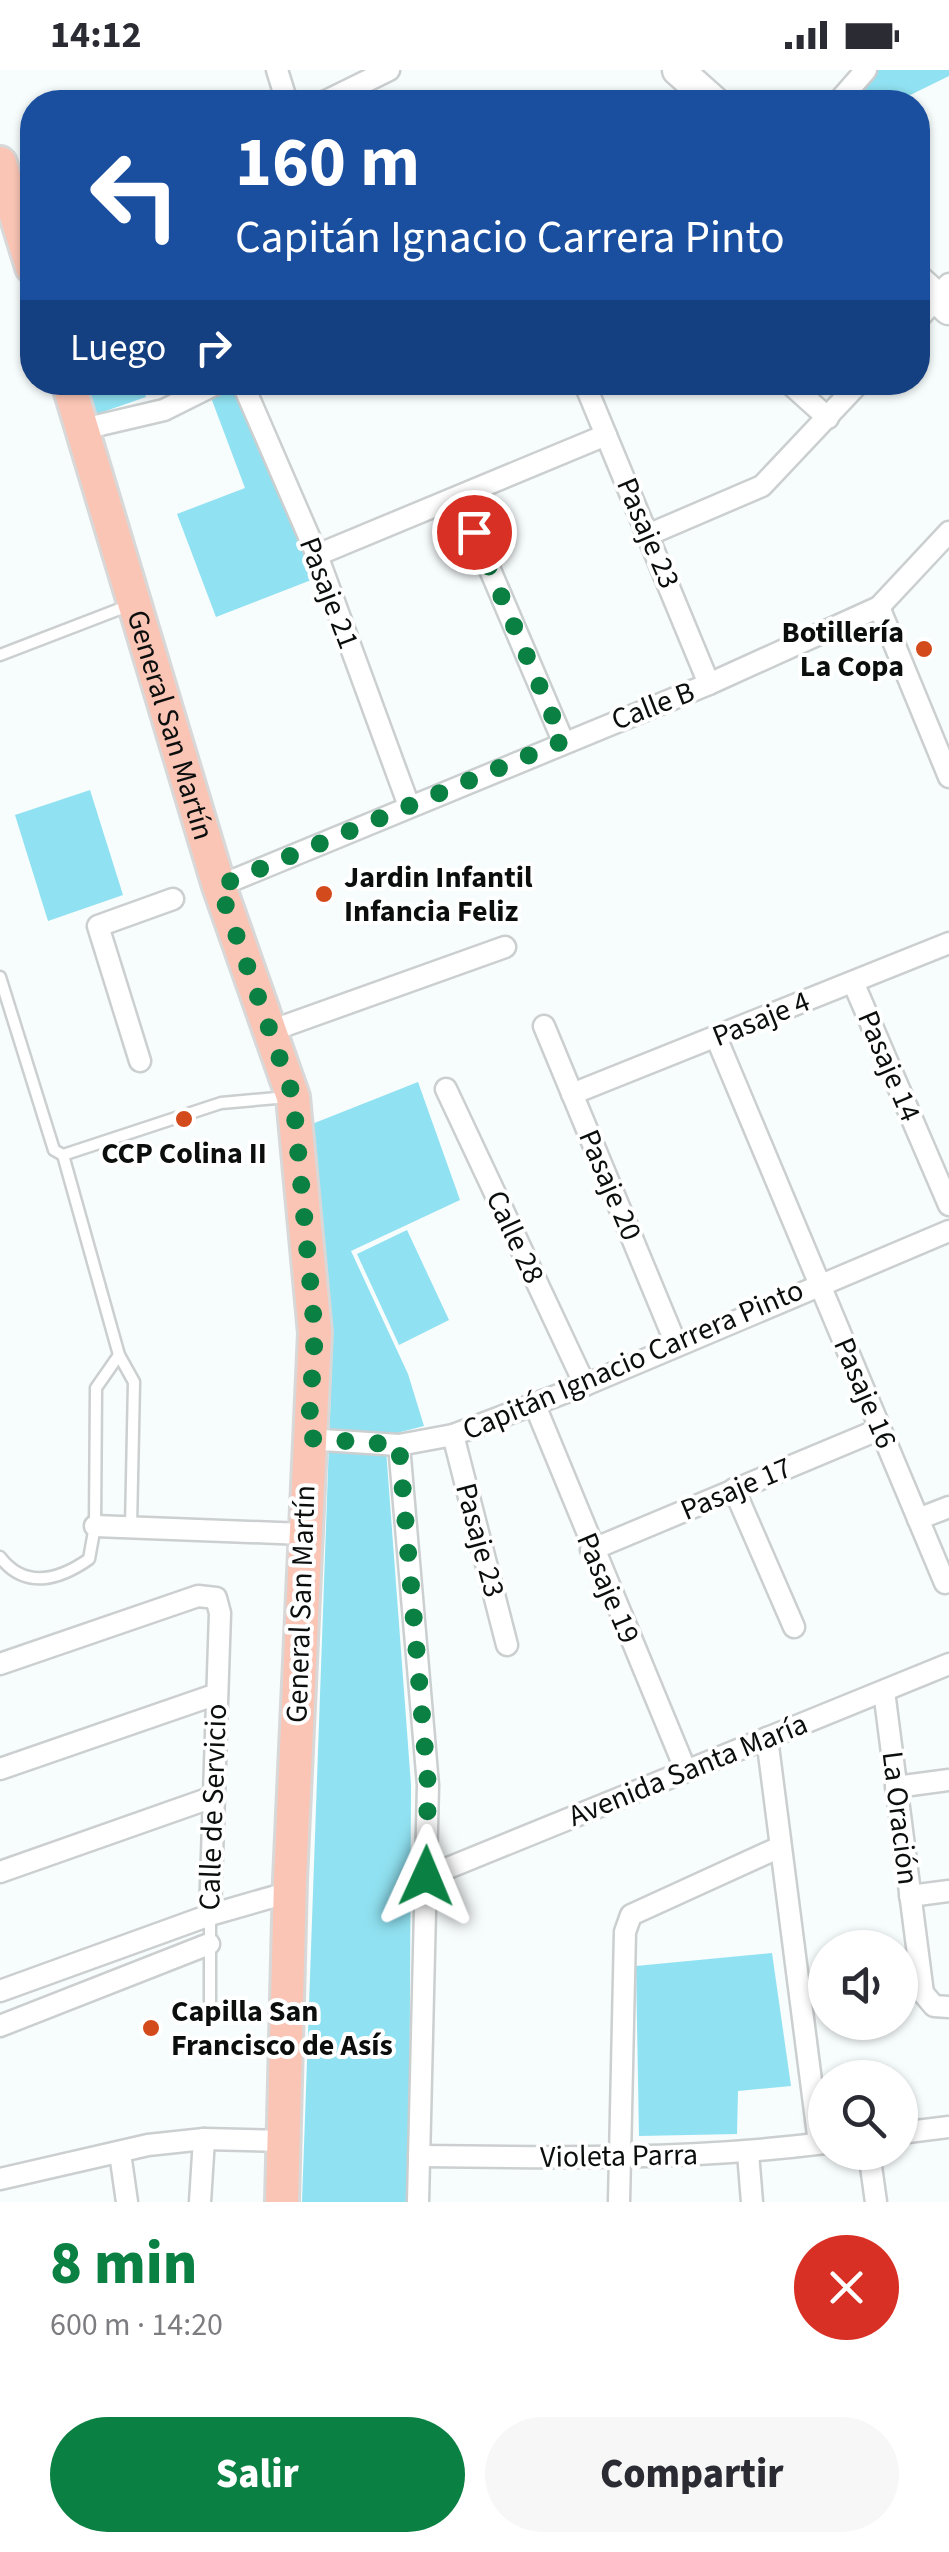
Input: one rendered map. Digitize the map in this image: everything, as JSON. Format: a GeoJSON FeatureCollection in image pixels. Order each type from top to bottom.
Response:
{"type":"FeatureCollection","features":[{"type":"Feature","properties":{"kind":"main road"},"geometry":{"type":"LineString","coordinates":[[678,70],[700,90]]}},
{"type":"Feature","properties":{"kind":"main road"},"geometry":{"type":"LineString","coordinates":[[0,163],[20,212]]}},
{"type":"Feature","properties":{"kind":"main road","name":"General San Martín"},"geometry":{"type":"LineString","coordinates":[[72,395],[219,886],[273,1030],[293,1096],[315,1333],[290,1892],[282,2202]]}},
{"type":"Feature","properties":{"kind":"street"},"geometry":{"type":"LineString","coordinates":[[348,90],[389,70]]}},
{"type":"Feature","properties":{"kind":"street"},"geometry":{"type":"LineString","coordinates":[[848,90],[866,70]]}},
{"type":"Feature","properties":{"kind":"street"},"geometry":{"type":"LineString","coordinates":[[83,429],[164,410],[194,395]]}},
{"type":"Feature","properties":{"kind":"street","name":"Pasaje 21"},"geometry":{"type":"LineString","coordinates":[[248,395],[317,555],[409,806]]}},
{"type":"Feature","properties":{"kind":"street","name":"Pasaje 23"},"geometry":{"type":"LineString","coordinates":[[589,395],[709,684]]}},
{"type":"Feature","properties":{"kind":"street"},"geometry":{"type":"LineString","coordinates":[[802,395],[828,418]]}},
{"type":"Feature","properties":{"kind":"street"},"geometry":{"type":"LineString","coordinates":[[650,534],[762,486],[848,395]]}},
{"type":"Feature","properties":{"kind":"street"},"geometry":{"type":"LineString","coordinates":[[317,555],[606,435]]}},
{"type":"Feature","properties":{"kind":"street"},"geometry":{"type":"LineString","coordinates":[[459,497],[563,741]]}},
{"type":"Feature","properties":{"kind":"street","name":"Calle B"},"geometry":{"type":"LineString","coordinates":[[219,886],[709,684],[879,607],[949,532]]}},
{"type":"Feature","properties":{"kind":"street"},"geometry":{"type":"LineString","coordinates":[[879,607],[948,770]]}},
{"type":"Feature","properties":{"kind":"street"},"geometry":{"type":"LineString","coordinates":[[140,1061],[98,926],[174,899]]}},
{"type":"Feature","properties":{"kind":"street","name":"Pasaje 4"},"geometry":{"type":"LineString","coordinates":[[572,1094],[949,944]]}},
{"type":"Feature","properties":{"kind":"street"},"geometry":{"type":"LineString","coordinates":[[273,1030],[505,947]]}},
{"type":"Feature","properties":{"kind":"street","name":"Pasaje 14"},"geometry":{"type":"LineString","coordinates":[[853,982],[949,1204]]}},
{"type":"Feature","properties":{"kind":"street","name":"Pasaje 20"},"geometry":{"type":"LineString","coordinates":[[544,1026],[676,1344]]}},
{"type":"Feature","properties":{"kind":"street","name":"Pasaje 16"},"geometry":{"type":"LineString","coordinates":[[716,1036],[945,1583]]}},
{"type":"Feature","properties":{"kind":"street","name":"Calle 28"},"geometry":{"type":"LineString","coordinates":[[446,1088],[585,1386]]}},
{"type":"Feature","properties":{"kind":"street","name":"Capitán Ignacio Carrera Pinto"},"geometry":{"type":"LineString","coordinates":[[308,1438],[399,1445],[453,1435],[585,1386],[819,1282],[949,1231]]}},
{"type":"Feature","properties":{"kind":"street","name":"Pasaje 19"},"geometry":{"type":"LineString","coordinates":[[534,1403],[686,1771]]}},
{"type":"Feature","properties":{"kind":"street","name":"Pasaje 17"},"geometry":{"type":"LineString","coordinates":[[592,1550],[880,1428]]}},
{"type":"Feature","properties":{"kind":"street","name":"Pasaje 23"},"geometry":{"type":"LineString","coordinates":[[453,1435],[507,1644]]}},
{"type":"Feature","properties":{"kind":"street"},"geometry":{"type":"LineString","coordinates":[[399,1445],[428,1785],[418,2202]]}},
{"type":"Feature","properties":{"kind":"street"},"geometry":{"type":"LineString","coordinates":[[734,1489],[794,1627]]}},
{"type":"Feature","properties":{"kind":"street"},"geometry":{"type":"LineString","coordinates":[[918,1519],[949,1507]]}},
{"type":"Feature","properties":{"kind":"street"},"geometry":{"type":"LineString","coordinates":[[95,1526],[304,1534]]}},
{"type":"Feature","properties":{"kind":"street","name":"Calle de Servicio"},"geometry":{"type":"LineString","coordinates":[[0,1664],[198,1596],[216,1598],[220,1613],[210,1915]]}},
{"type":"Feature","properties":{"kind":"street","name":"Avenida Santa María"},"geometry":{"type":"LineString","coordinates":[[426,1876],[949,1664]]}},
{"type":"Feature","properties":{"kind":"street","name":"La Oración"},"geometry":{"type":"LineString","coordinates":[[884,1691],[923,1993],[939,2005]]}},
{"type":"Feature","properties":{"kind":"street"},"geometry":{"type":"LineString","coordinates":[[0,1769],[217,1694]]}},
{"type":"Feature","properties":{"kind":"street"},"geometry":{"type":"LineString","coordinates":[[767,1738],[810,2060]]}},
{"type":"Feature","properties":{"kind":"street"},"geometry":{"type":"LineString","coordinates":[[896,1787],[949,1780]]}},
{"type":"Feature","properties":{"kind":"street"},"geometry":{"type":"LineString","coordinates":[[0,1872],[213,1797]]}},
{"type":"Feature","properties":{"kind":"street"},"geometry":{"type":"LineString","coordinates":[[619,2202],[625,1932],[631,1916],[780,1847]]}},
{"type":"Feature","properties":{"kind":"street"},"geometry":{"type":"LineString","coordinates":[[910,1896],[949,1891]]}},
{"type":"Feature","properties":{"kind":"street"},"geometry":{"type":"LineString","coordinates":[[0,1991],[210,1915],[290,1892]]}},
{"type":"Feature","properties":{"kind":"street"},"geometry":{"type":"LineString","coordinates":[[0,2026],[209,1944]]}},
{"type":"Feature","properties":{"kind":"street"},"geometry":{"type":"LineString","coordinates":[[918,2131],[949,2127]]}},
{"type":"Feature","properties":{"kind":"street"},"geometry":{"type":"LineString","coordinates":[[0,2179],[148,2145],[204,2139],[283,2140]]}},
{"type":"Feature","properties":{"kind":"street"},"geometry":{"type":"LineString","coordinates":[[200,2202],[204,2139]]}},
{"type":"Feature","properties":{"kind":"street","name":"Violeta Parra"},"geometry":{"type":"LineString","coordinates":[[419,2156],[622,2158],[748,2153],[808,2145]]}},
{"type":"Feature","properties":{"kind":"street"},"geometry":{"type":"LineString","coordinates":[[120,2153],[127,2202]]}},
{"type":"Feature","properties":{"kind":"street"},"geometry":{"type":"LineString","coordinates":[[748,2153],[752,2202]]}},
{"type":"Feature","properties":{"kind":"street"},"geometry":{"type":"LineString","coordinates":[[872,2170],[876,2202]]}},
{"type":"Feature","properties":{"kind":"lane"},"geometry":{"type":"LineString","coordinates":[[0,655],[136,602]]}},
{"type":"Feature","properties":{"kind":"lane"},"geometry":{"type":"LineString","coordinates":[[0,978],[54,1150],[63,1154],[221,1104],[293,1096]]}},
{"type":"Feature","properties":{"kind":"lane"},"geometry":{"type":"LineString","coordinates":[[63,1154],[119,1355],[134,1382],[131,1528]]}},
{"type":"Feature","properties":{"kind":"lane"},"geometry":{"type":"LineString","coordinates":[[0,1557],[14,1574],[38,1580],[63,1578],[89,1559],[95,1526],[96,1388],[119,1355]]}},
{"type":"Feature","properties":{"kind":"lane","name":"Calle de Servicio"},"geometry":{"type":"LineString","coordinates":[[210,1915],[210,2001]]}},
{"type":"Feature","properties":{"kind":"shaded area"},"geometry":{"type":"Polygon","coordinates":[[[877,70],[949,70],[949,76],[920,90],[860,90],[877,70]]]}},
{"type":"Feature","properties":{"kind":"shaded area"},"geometry":{"type":"Polygon","coordinates":[[[88,395],[145,395],[146,397],[94,415],[88,395]]]}},
{"type":"Feature","properties":{"kind":"shaded area"},"geometry":{"type":"Polygon","coordinates":[[[210,395],[243,395],[319,577],[216,617],[177,514],[245,488],[210,395]]]}},
{"type":"Feature","properties":{"kind":"shaded area"},"geometry":{"type":"Polygon","coordinates":[[[90,790],[123,895],[48,921],[15,815],[90,790]]]}},
{"type":"Feature","properties":{"kind":"shaded area"},"geometry":{"type":"Polygon","coordinates":[[[418,1082],[460,1200],[351,1251],[408,1374],[424,1426],[385,1436],[411,1785],[409,2202],[302,2202],[333,1330],[312,1124],[418,1082]]]}},
{"type":"Feature","properties":{"kind":"shaded area"},"geometry":{"type":"Polygon","coordinates":[[[407,1230],[449,1320],[399,1345],[357,1254],[407,1230]]]}},
{"type":"Feature","properties":{"kind":"shaded area"},"geometry":{"type":"Polygon","coordinates":[[[772,1953],[791,2086],[738,2091],[737,2134],[639,2136],[636,1966],[772,1953]]]}},
{"type":"Feature","properties":{"kind":"place","name":"Botillería La Copa"},"geometry":{"type":"Point","coordinates":[924,649]}},
{"type":"Feature","properties":{"kind":"place","name":"Jardin Infantil Infancia Feliz"},"geometry":{"type":"Point","coordinates":[324,894]}},
{"type":"Feature","properties":{"kind":"place","name":"CCP Colina II"},"geometry":{"type":"Point","coordinates":[184,1119]}},
{"type":"Feature","properties":{"kind":"place","name":"Capilla San Francisco de Asís"},"geometry":{"type":"Point","coordinates":[151,2028]}},
{"type":"Feature","properties":{"kind":"route"},"geometry":{"type":"LineString","coordinates":[[426,1876],[428,1785],[399,1445],[308,1438],[315,1333],[293,1096],[273,1030],[219,886],[563,741],[474,532]]}}]}
